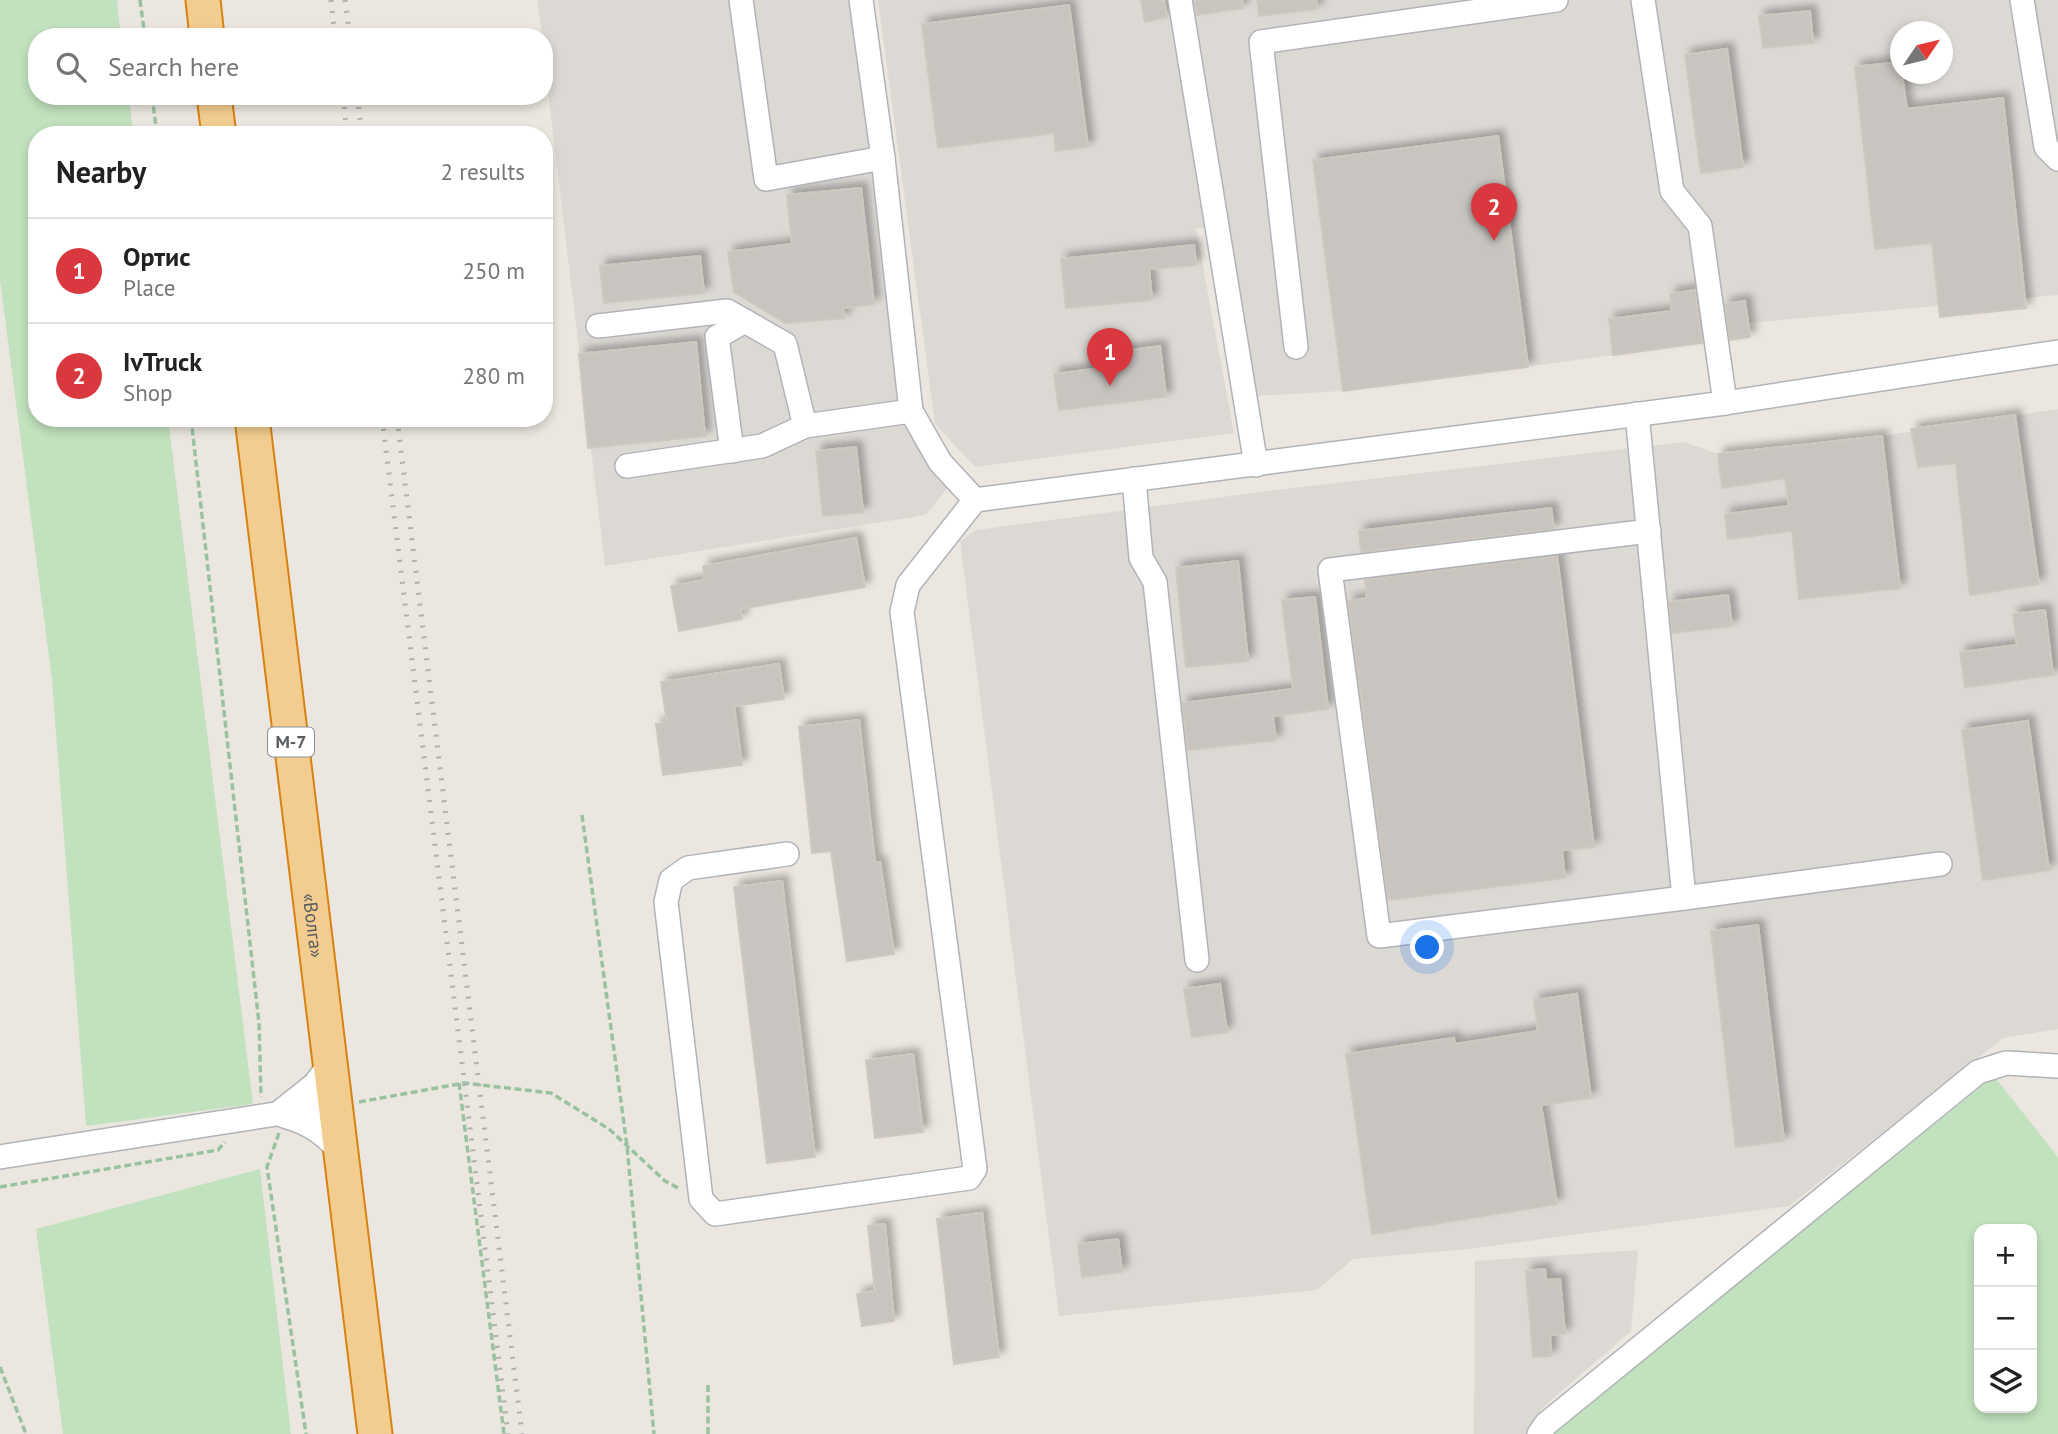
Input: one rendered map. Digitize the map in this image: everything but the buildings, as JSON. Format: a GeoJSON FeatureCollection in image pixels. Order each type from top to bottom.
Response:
{"type":"FeatureCollection","features":[{"type":"Feature","properties":{"kind":"highway"},"geometry":{"type":"LineString","coordinates":[[203,0],[206,28]]}},
{"type":"Feature","properties":{"kind":"highway"},"geometry":{"type":"LineString","coordinates":[[215,105],[218,126]]}},
{"type":"Feature","properties":{"kind":"highway","name":"«Волга»"},"geometry":{"type":"LineString","coordinates":[[254,427],[375,1434]]}},
{"type":"Feature","properties":{"kind":"street"},"geometry":{"type":"LineString","coordinates":[[741,0],[766,179],[883,158]]}},
{"type":"Feature","properties":{"kind":"street"},"geometry":{"type":"LineString","coordinates":[[861,0],[883,158],[911,411],[940,462],[975,500]]}},
{"type":"Feature","properties":{"kind":"street"},"geometry":{"type":"LineString","coordinates":[[1180,0],[1255,465]]}},
{"type":"Feature","properties":{"kind":"street"},"geometry":{"type":"LineString","coordinates":[[1296,347],[1261,42],[1556,0]]}},
{"type":"Feature","properties":{"kind":"street"},"geometry":{"type":"LineString","coordinates":[[1643,0],[1672,191],[1700,226],[1725,403]]}},
{"type":"Feature","properties":{"kind":"street"},"geometry":{"type":"LineString","coordinates":[[2022,0],[2046,147],[2058,159]]}},
{"type":"Feature","properties":{"kind":"street"},"geometry":{"type":"LineString","coordinates":[[598,326],[727,311],[785,344],[805,425]]}},
{"type":"Feature","properties":{"kind":"street"},"geometry":{"type":"LineString","coordinates":[[732,451],[717,337],[745,321]]}},
{"type":"Feature","properties":{"kind":"street"},"geometry":{"type":"LineString","coordinates":[[787,854],[688,868],[671,880],[668,891],[666,902],[701,1199],[715,1214],[970,1178],[975,1169],[902,612],[908,585],[975,500],[1725,403],[2058,352]]}},
{"type":"Feature","properties":{"kind":"street"},"geometry":{"type":"LineString","coordinates":[[627,466],[762,446],[805,425],[911,411]]}},
{"type":"Feature","properties":{"kind":"street"},"geometry":{"type":"LineString","coordinates":[[1637,414],[1684,898]]}},
{"type":"Feature","properties":{"kind":"street"},"geometry":{"type":"LineString","coordinates":[[1134,479],[1141,558],[1156,582],[1197,960]]}},
{"type":"Feature","properties":{"kind":"street"},"geometry":{"type":"LineString","coordinates":[[1649,531],[1330,570],[1379,936],[1940,864]]}},
{"type":"Feature","properties":{"kind":"street"},"geometry":{"type":"LineString","coordinates":[[1539,1434],[1546,1424],[1979,1072],[2006,1063],[2056,1070]]}},
{"type":"Feature","properties":{"kind":"street"},"geometry":{"type":"LineString","coordinates":[[262,1116],[315,1084],[329,1065]]}},
{"type":"Feature","properties":{"kind":"street"},"geometry":{"type":"LineString","coordinates":[[0,1157],[334,1105]]}},
{"type":"Feature","properties":{"kind":"street"},"geometry":{"type":"LineString","coordinates":[[262,1116],[306,1122],[322,1132],[340,1152]]}},
{"type":"Feature","properties":{"kind":"path"},"geometry":{"type":"LineString","coordinates":[[140,0],[144,28]]}},
{"type":"Feature","properties":{"kind":"path"},"geometry":{"type":"LineString","coordinates":[[153,105],[156,126]]}},
{"type":"Feature","properties":{"kind":"path"},"geometry":{"type":"LineString","coordinates":[[192,427],[259,1023],[262,1116],[279,1139],[267,1167],[306,1434]]}},
{"type":"Feature","properties":{"kind":"path"},"geometry":{"type":"LineString","coordinates":[[582,815],[627,1146],[654,1434]]}},
{"type":"Feature","properties":{"kind":"path"},"geometry":{"type":"LineString","coordinates":[[334,1105],[459,1083],[551,1093],[609,1129],[665,1181],[701,1199]]}},
{"type":"Feature","properties":{"kind":"path"},"geometry":{"type":"LineString","coordinates":[[459,1083],[504,1434]]}},
{"type":"Feature","properties":{"kind":"path"},"geometry":{"type":"LineString","coordinates":[[0,1187],[218,1150],[262,1116]]}},
{"type":"Feature","properties":{"kind":"path"},"geometry":{"type":"LineString","coordinates":[[0,1367],[26,1434]]}},
{"type":"Feature","properties":{"kind":"path"},"geometry":{"type":"LineString","coordinates":[[708,1384],[708,1434]]}},
{"type":"Feature","properties":{"kind":"shaded area"},"geometry":{"type":"Polygon","coordinates":[[[537,0],[853,0],[912,434],[949,486],[926,515],[605,566],[550,105],[553,105],[553,28],[541,28],[537,0]]]}},
{"type":"Feature","properties":{"kind":"shaded area"},"geometry":{"type":"Polygon","coordinates":[[[878,0],[2058,0],[2058,295],[1749,323],[1750,337],[1343,391],[1256,396],[1224,224],[1196,229],[1234,433],[975,467],[935,424],[878,0]]]}},
{"type":"Feature","properties":{"kind":"shaded area"},"geometry":{"type":"Polygon","coordinates":[[[2058,409],[2058,1029],[2003,1038],[1789,1206],[1468,1249],[1353,1259],[1317,1290],[1059,1316],[960,541],[976,530],[1260,492],[1684,442],[1719,454],[1882,436],[2058,409]]]}},
{"type":"Feature","properties":{"kind":"shaded area"},"geometry":{"type":"Polygon","coordinates":[[[1638,1250],[1631,1331],[1540,1410],[1551,1434],[1474,1434],[1475,1261],[1638,1250]]]}},
{"type":"Feature","properties":{"kind":"green space"},"geometry":{"type":"Polygon","coordinates":[[[0,0],[117,0],[120,28],[28,28],[28,105],[130,105],[132,126],[28,126],[28,427],[169,427],[253,1104],[86,1126],[52,680],[0,280],[0,0]]]}},
{"type":"Feature","properties":{"kind":"green space"},"geometry":{"type":"Polygon","coordinates":[[[1994,1076],[2058,1157],[2058,1434],[1551,1434],[1994,1076]]]}},
{"type":"Feature","properties":{"kind":"green space"},"geometry":{"type":"Polygon","coordinates":[[[260,1169],[291,1434],[63,1434],[36,1229],[260,1169]]]}},
{"type":"Feature","properties":{"kind":"railway"},"geometry":{"type":"LineString","coordinates":[[331,0],[334,28]]}},
{"type":"Feature","properties":{"kind":"railway"},"geometry":{"type":"LineString","coordinates":[[345,0],[349,28]]}},
{"type":"Feature","properties":{"kind":"railway"},"geometry":{"type":"LineString","coordinates":[[344,105],[346,126]]}},
{"type":"Feature","properties":{"kind":"railway"},"geometry":{"type":"LineString","coordinates":[[358,105],[361,126]]}},
{"type":"Feature","properties":{"kind":"railway"},"geometry":{"type":"LineString","coordinates":[[383,427],[508,1434]]}},
{"type":"Feature","properties":{"kind":"railway"},"geometry":{"type":"LineString","coordinates":[[398,427],[522,1434]]}},
{"type":"Feature","properties":{"kind":"place","name":"IvTruck"},"geometry":{"type":"Point","coordinates":[1494,241]}},
{"type":"Feature","properties":{"kind":"place","name":"Ортис"},"geometry":{"type":"Point","coordinates":[1110,386]}}]}
